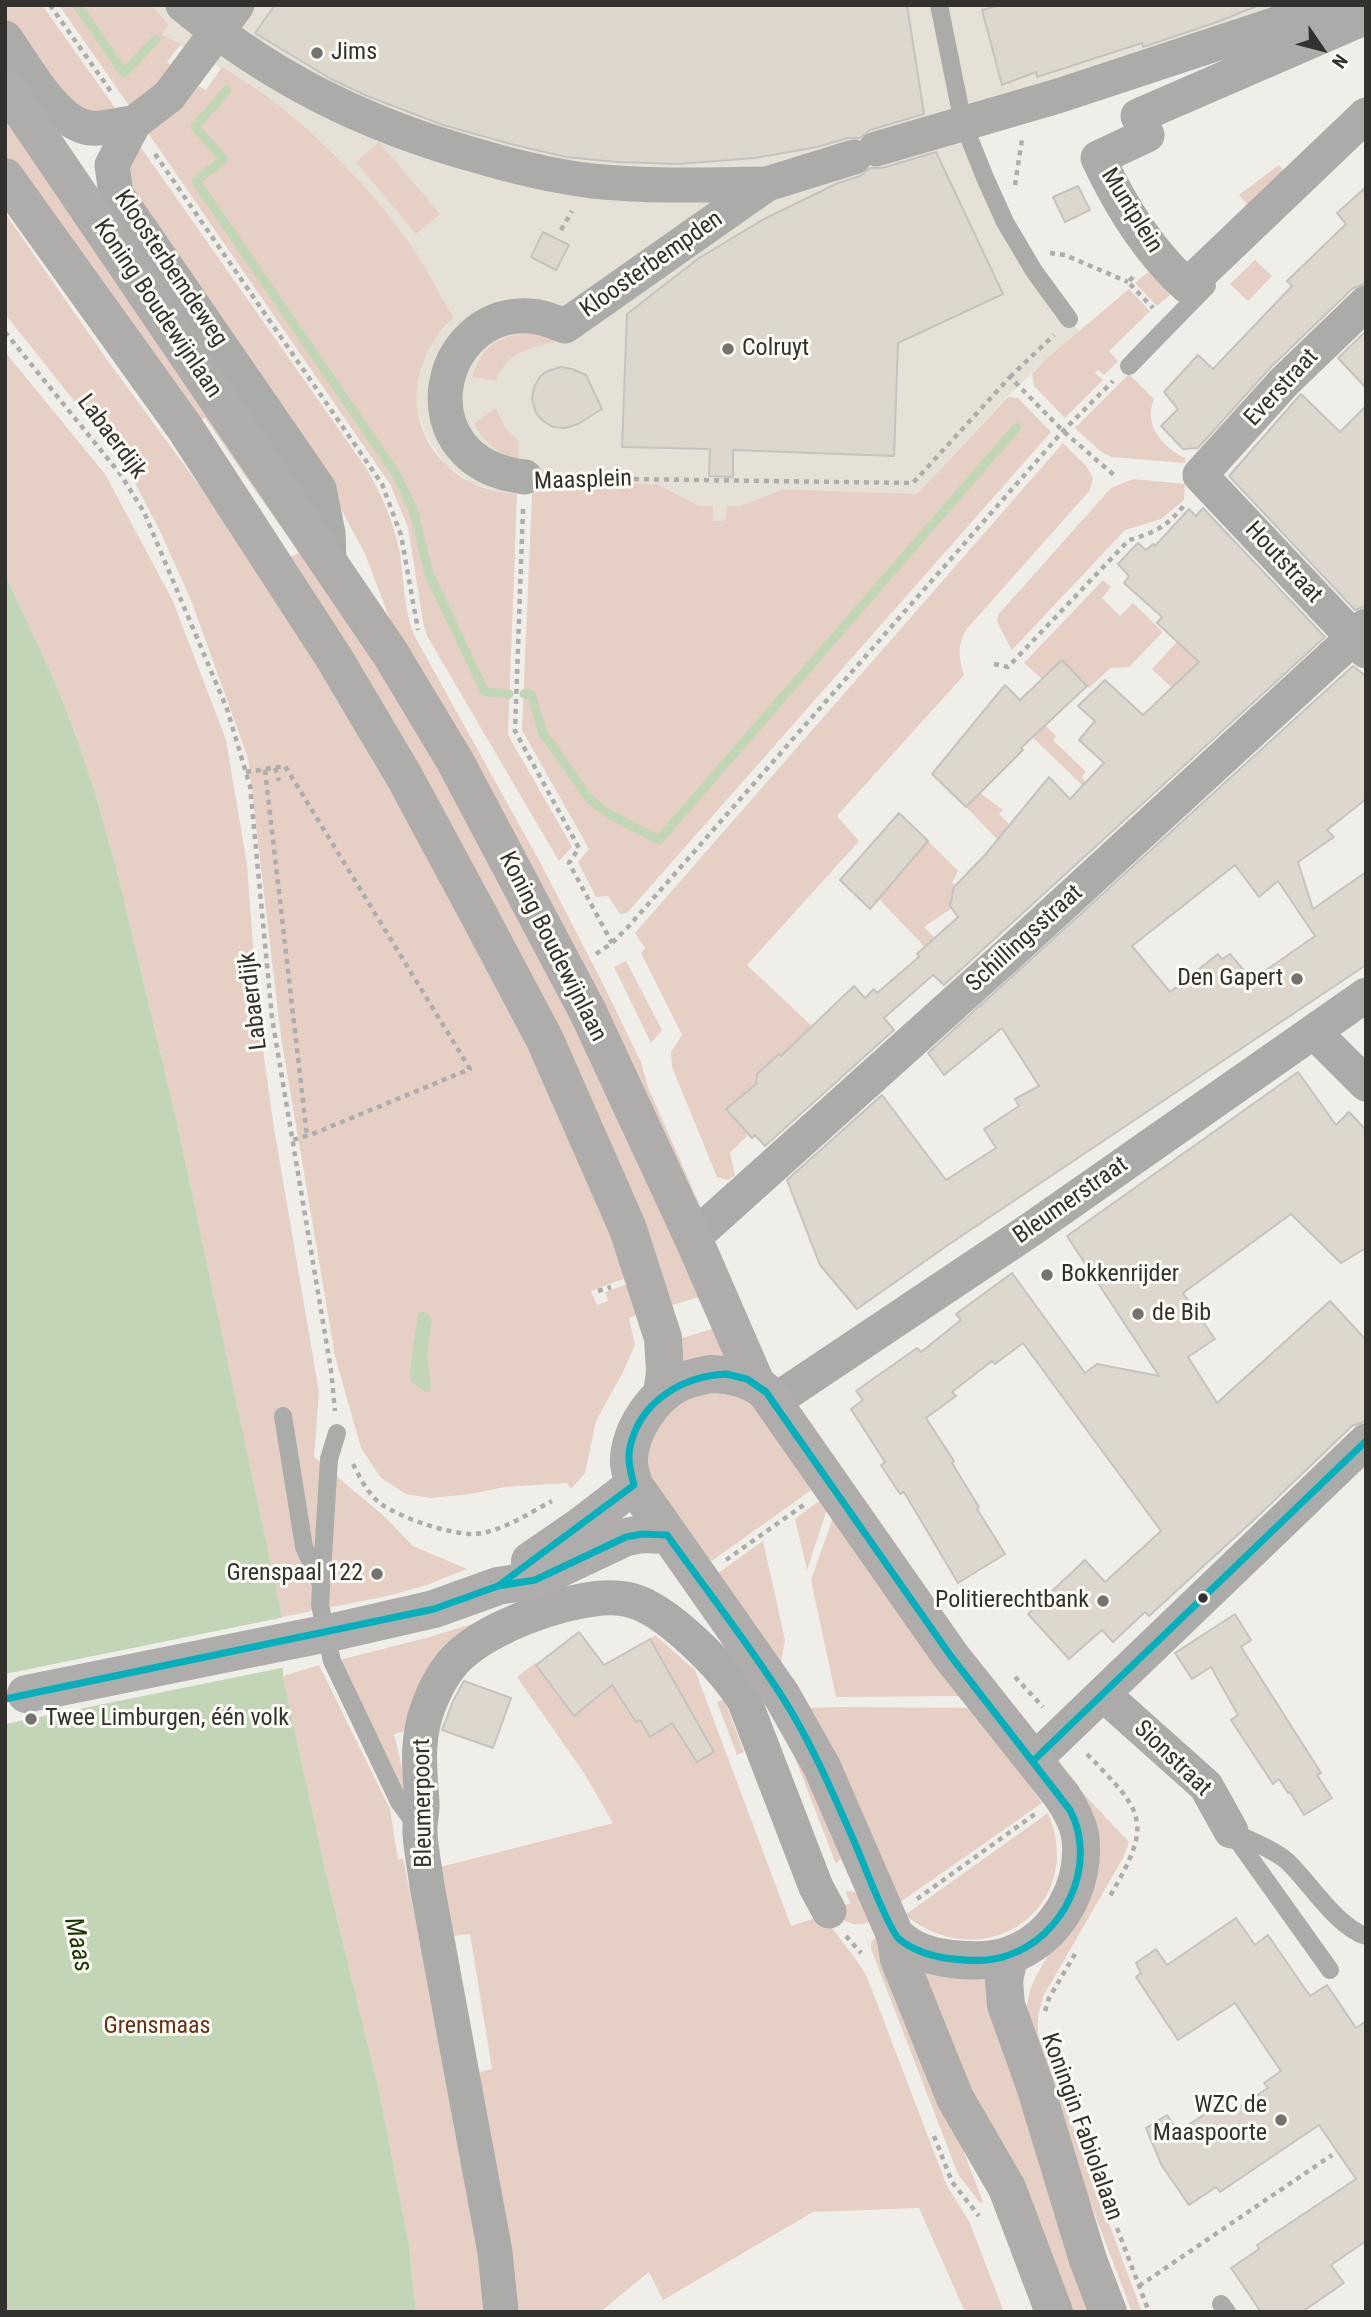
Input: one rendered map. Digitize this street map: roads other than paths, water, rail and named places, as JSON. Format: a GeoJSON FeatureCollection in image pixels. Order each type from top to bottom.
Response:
{"type":"FeatureCollection","features":[{"type":"Feature","properties":{"kind":"main road","name":"Koning Boudewijnlaan"},"geometry":{"type":"LineString","coordinates":[[5,86],[321,534],[455,761],[588,1012],[693,1238],[774,1391]]}},
{"type":"Feature","properties":{"kind":"main road","name":"Koning Boudewijnlaan"},"geometry":{"type":"LineString","coordinates":[[5,177],[185,428],[334,658],[405,778],[545,1041],[603,1168],[649,1288],[666,1356],[662,1394]]}},
{"type":"Feature","properties":{"kind":"main road"},"geometry":{"type":"LineString","coordinates":[[711,1374],[726,1374],[774,1391],[830,1486],[950,1655],[1034,1760],[1073,1814],[1080,1835],[1077,1879],[1072,1896],[1043,1937],[1009,1956],[965,1961],[933,1956],[906,1946],[903,1919],[866,1866],[822,1767],[782,1696],[634,1485],[628,1461],[631,1445],[646,1414],[662,1394],[692,1378],[711,1374]]}},
{"type":"Feature","properties":{"kind":"main road"},"geometry":{"type":"LineString","coordinates":[[498,1586],[634,1485]]}},
{"type":"Feature","properties":{"kind":"main road"},"geometry":{"type":"LineString","coordinates":[[5,1699],[434,1609],[498,1586],[535,1580],[626,1537],[642,1534],[667,1535]]}},
{"type":"Feature","properties":{"kind":"main road"},"geometry":{"type":"LineString","coordinates":[[903,1919],[899,1959],[955,2098],[1007,2188],[1054,2312]]}},
{"type":"Feature","properties":{"kind":"main road","name":"Koningin Fabiolalaan"},"geometry":{"type":"LineString","coordinates":[[1009,1956],[1004,1982],[1006,2005],[1035,2087],[1088,2260],[1108,2312]]}},
{"type":"Feature","properties":{"kind":"street"},"geometry":{"type":"LineString","coordinates":[[183,5],[291,82],[350,112],[414,137],[529,170],[590,180],[668,185],[767,184]]}},
{"type":"Feature","properties":{"kind":"street","name":"Kloosterbempden"},"geometry":{"type":"LineString","coordinates":[[525,477],[498,473],[480,464],[460,444],[449,426],[444,407],[445,388],[451,368],[470,339],[491,324],[513,317],[538,317],[565,326],[767,184],[1058,96],[1334,5]]}},
{"type":"Feature","properties":{"kind":"street","name":"Muntplein"},"geometry":{"type":"LineString","coordinates":[[1366,18],[1138,116],[1147,135],[1098,158],[1140,232],[1174,275],[1187,286],[1366,115]]}},
{"type":"Feature","properties":{"kind":"street"},"geometry":{"type":"LineString","coordinates":[[56,109],[71,122],[95,129],[125,112],[169,96],[218,31]]}},
{"type":"Feature","properties":{"kind":"street"},"geometry":{"type":"LineString","coordinates":[[5,38],[116,194]]}},
{"type":"Feature","properties":{"kind":"street","name":"Kloosterbemdeweg"},"geometry":{"type":"LineString","coordinates":[[125,112],[112,165],[116,194],[319,489],[321,534]]}},
{"type":"Feature","properties":{"kind":"street","name":"Everstraat"},"geometry":{"type":"LineString","coordinates":[[1192,490],[1284,382],[1366,303]]}},
{"type":"Feature","properties":{"kind":"street","name":"Houtstraat"},"geometry":{"type":"LineString","coordinates":[[1192,490],[1362,638]]}},
{"type":"Feature","properties":{"kind":"street"},"geometry":{"type":"LineString","coordinates":[[254,538],[274,547],[286,546],[321,534]]}},
{"type":"Feature","properties":{"kind":"street","name":"Schillingsstraat"},"geometry":{"type":"LineString","coordinates":[[693,1238],[1362,638]]}},
{"type":"Feature","properties":{"kind":"street","name":"Bleumerstraat"},"geometry":{"type":"LineString","coordinates":[[774,1391],[1022,1236],[1366,995]]}},
{"type":"Feature","properties":{"kind":"street"},"geometry":{"type":"LineString","coordinates":[[1315,1033],[1366,1084]]}},
{"type":"Feature","properties":{"kind":"street"},"geometry":{"type":"LineString","coordinates":[[1034,1760],[1063,1729],[1103,1694],[1366,1441]]}},
{"type":"Feature","properties":{"kind":"street","name":"Bleumerpoort"},"geometry":{"type":"LineString","coordinates":[[501,2312],[495,2252],[427,1886],[420,1830],[422,1805],[419,1746],[423,1724],[436,1688],[454,1661],[488,1635],[546,1611],[592,1598],[621,1598],[642,1604],[661,1615],[714,1662],[737,1689],[749,1712],[822,1899],[866,1866]]}},
{"type":"Feature","properties":{"kind":"street","name":"Sionstraat"},"geometry":{"type":"LineString","coordinates":[[1103,1694],[1206,1786],[1231,1831]]}},
{"type":"Feature","properties":{"kind":"lane"},"geometry":{"type":"LineString","coordinates":[[939,5],[963,123],[986,180],[1020,248],[1069,319]]}},
{"type":"Feature","properties":{"kind":"lane"},"geometry":{"type":"LineString","coordinates":[[1129,366],[1366,131]]}},
{"type":"Feature","properties":{"kind":"lane"},"geometry":{"type":"LineString","coordinates":[[283,1416],[304,1547],[321,1585]]}},
{"type":"Feature","properties":{"kind":"lane"},"geometry":{"type":"LineString","coordinates":[[337,1433],[329,1459],[320,1605],[332,1661],[399,1802],[420,1830]]}},
{"type":"Feature","properties":{"kind":"lane"},"geometry":{"type":"LineString","coordinates":[[1231,1831],[1286,1860],[1347,1925],[1356,1933],[1366,1936]]}},
{"type":"Feature","properties":{"kind":"lane"},"geometry":{"type":"LineString","coordinates":[[1231,1831],[1329,1970]]}},
{"type":"Feature","properties":{"kind":"water","name":"Grensmaas"},"geometry":{"type":"Polygon","coordinates":[[[5,574],[56,684],[96,795],[119,879],[176,1118],[282,1617],[283,1676],[326,1873],[379,2090],[409,2245],[416,2312],[5,2312],[5,574]]]}},
{"type":"Feature","properties":{"kind":"water"},"geometry":{"type":"Polygon","coordinates":[[[423,1311],[432,1320],[427,1356],[430,1393],[411,1382],[410,1371],[418,1314],[423,1311]]]}},
{"type":"Feature","properties":{"kind":"waterway"},"geometry":{"type":"LineString","coordinates":[[77,5],[124,73],[156,39]]}},
{"type":"Feature","properties":{"kind":"waterway"},"geometry":{"type":"LineString","coordinates":[[227,90],[195,127],[224,159],[196,181],[396,474],[413,509],[429,574],[485,692],[509,694]]}},
{"type":"Feature","properties":{"kind":"waterway"},"geometry":{"type":"LineString","coordinates":[[524,694],[531,694],[543,733],[590,800],[609,814],[659,840],[1017,427]]}},
{"type":"Feature","properties":{"kind":"place","name":"Jims"},"geometry":{"type":"Point","coordinates":[317,53]}},
{"type":"Feature","properties":{"kind":"place","name":"Colruyt"},"geometry":{"type":"Point","coordinates":[728,349]}},
{"type":"Feature","properties":{"kind":"place","name":"Den Gapert"},"geometry":{"type":"Point","coordinates":[1297,979]}},
{"type":"Feature","properties":{"kind":"place","name":"Bokkenrijder"},"geometry":{"type":"Point","coordinates":[1047,1275]}},
{"type":"Feature","properties":{"kind":"place","name":"de Bib"},"geometry":{"type":"Point","coordinates":[1138,1314]}},
{"type":"Feature","properties":{"kind":"place","name":"Grenspaal 122"},"geometry":{"type":"Point","coordinates":[377,1574]}},
{"type":"Feature","properties":{"kind":"place","name":"Politierechtbank"},"geometry":{"type":"Point","coordinates":[1103,1601]}},
{"type":"Feature","properties":{"kind":"place","name":"Twee Limburgen, één volk"},"geometry":{"type":"Point","coordinates":[31,1719]}},
{"type":"Feature","properties":{"kind":"place","name":"WZC de Maaspoorte"},"geometry":{"type":"Point","coordinates":[1281,2120]}},
{"type":"Feature","properties":{"kind":"water label","name":"Maas"},"geometry":{"type":"Point","coordinates":[77,1945]}}]}
